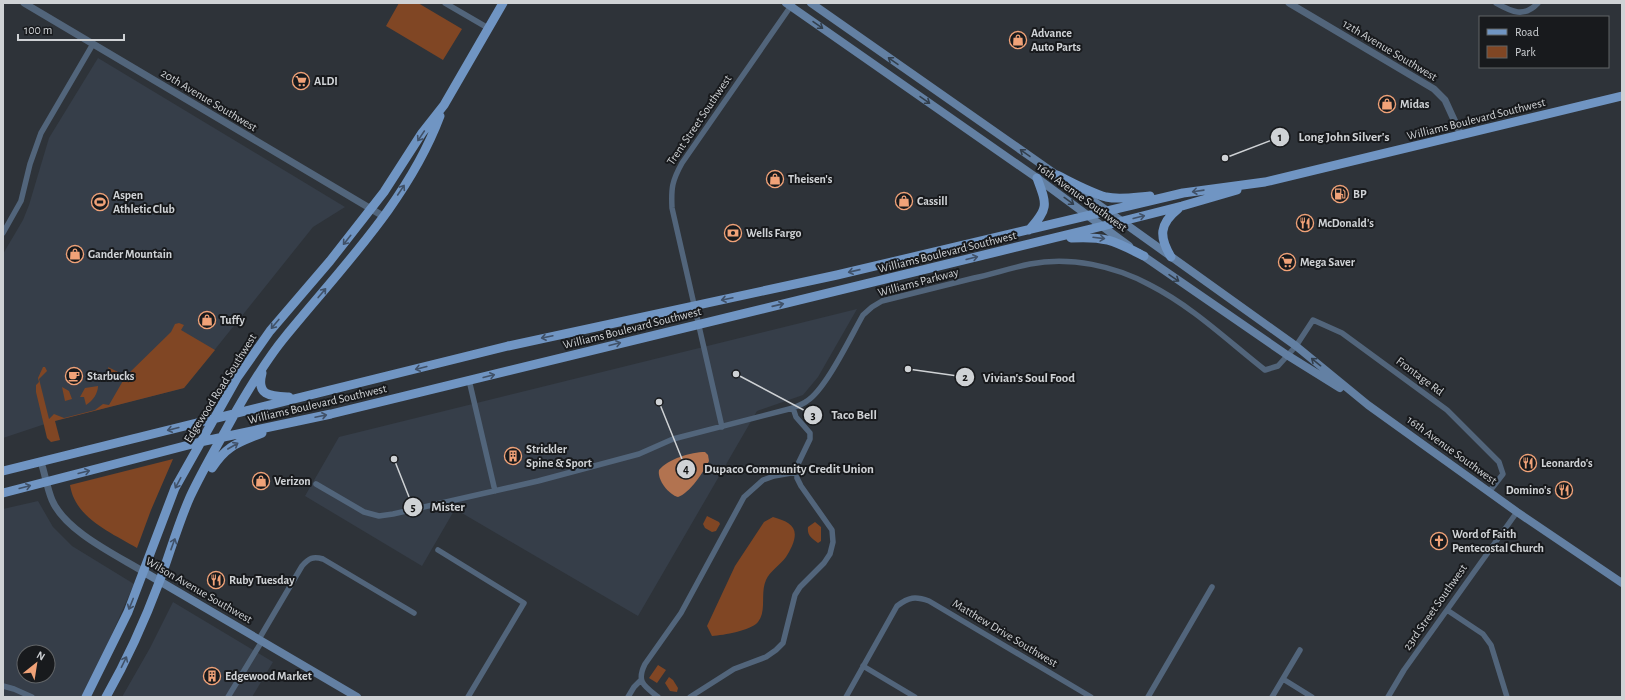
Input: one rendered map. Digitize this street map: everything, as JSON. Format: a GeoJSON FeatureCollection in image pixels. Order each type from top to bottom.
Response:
{"type":"FeatureCollection","features":[{"type":"Feature","properties":{"kind":"main road","name":"Edgewood Road Southwest"},"geometry":{"type":"LineString","coordinates":[[86,697],[113,645],[144,572],[165,510],[175,488],[237,378],[266,336],[372,209],[422,134],[444,105],[503,3]]}},
{"type":"Feature","properties":{"kind":"main road","name":"16th Avenue Southwest"},"geometry":{"type":"LineString","coordinates":[[811,3],[1172,257],[1296,346],[1368,405],[1517,512],[1622,583]]}},
{"type":"Feature","properties":{"kind":"main road","name":"16th Avenue Southwest"},"geometry":{"type":"LineString","coordinates":[[790,4],[1037,178],[1144,256],[1288,355],[1368,405]]}},
{"type":"Feature","properties":{"kind":"main road","name":"Williams Boulevard Southwest"},"geometry":{"type":"LineString","coordinates":[[3,493],[200,442],[469,380],[1121,222],[1265,182],[1622,96]]}},
{"type":"Feature","properties":{"kind":"main road","name":"Edgewood Road Southwest"},"geometry":{"type":"LineString","coordinates":[[106,697],[129,653],[160,581],[191,497],[235,414],[263,368],[285,336],[356,253],[414,171],[428,145],[444,105]]}},
{"type":"Feature","properties":{"kind":"main road"},"geometry":{"type":"LineString","coordinates":[[1057,175],[1087,190],[1107,197],[1124,198],[1183,193]]}},
{"type":"Feature","properties":{"kind":"main road"},"geometry":{"type":"LineString","coordinates":[[1028,230],[1041,217],[1045,208],[1044,197],[1037,178]]}},
{"type":"Feature","properties":{"kind":"main road","name":"Williams Boulevard Southwest"},"geometry":{"type":"LineString","coordinates":[[3,471],[508,346],[837,275],[1183,193],[1265,182]]}},
{"type":"Feature","properties":{"kind":"main road"},"geometry":{"type":"LineString","coordinates":[[1172,257],[1164,246],[1162,237],[1164,227],[1169,216],[1182,206]]}},
{"type":"Feature","properties":{"kind":"main road"},"geometry":{"type":"LineString","coordinates":[[1046,240],[1094,237],[1103,238],[1144,256]]}},
{"type":"Feature","properties":{"kind":"main road"},"geometry":{"type":"LineString","coordinates":[[263,368],[260,387],[265,393],[271,396],[300,398]]}},
{"type":"Feature","properties":{"kind":"main road"},"geometry":{"type":"LineString","coordinates":[[191,497],[219,457],[228,448],[283,424]]}},
{"type":"Feature","properties":{"kind":"main road","name":"Wilson Avenue Southwest"},"geometry":{"type":"LineString","coordinates":[[144,572],[354,696]]}},
{"type":"Feature","properties":{"kind":"street","name":"20th Avenue Southwest"},"geometry":{"type":"LineString","coordinates":[[24,3],[383,216]]}},
{"type":"Feature","properties":{"kind":"street"},"geometry":{"type":"LineString","coordinates":[[445,3],[488,28]]}},
{"type":"Feature","properties":{"kind":"street","name":"12th Avenue Southwest"},"geometry":{"type":"LineString","coordinates":[[1289,3],[1434,89],[1445,100],[1461,135]]}},
{"type":"Feature","properties":{"kind":"street"},"geometry":{"type":"LineString","coordinates":[[1496,3],[1507,10],[1519,13],[1532,10],[1538,3]]}},
{"type":"Feature","properties":{"kind":"street","name":"Trent Street Southwest"},"geometry":{"type":"LineString","coordinates":[[722,426],[672,208],[671,191],[674,178],[686,157],[790,4]]}},
{"type":"Feature","properties":{"kind":"street"},"geometry":{"type":"LineString","coordinates":[[3,233],[21,201],[30,164],[41,133],[93,44]]}},
{"type":"Feature","properties":{"kind":"street","name":"Williams Parkway"},"geometry":{"type":"LineString","coordinates":[[316,484],[364,512],[379,516],[393,514],[495,491],[639,454],[673,439],[793,408],[808,401],[819,390],[863,315],[882,301],[1037,264],[1070,262],[1092,265],[1134,277],[1176,301],[1229,339],[1265,370],[1278,366],[1296,346]]}},
{"type":"Feature","properties":{"kind":"street","name":"Frontage Rd"},"geometry":{"type":"LineString","coordinates":[[1296,346],[1313,320],[1342,333],[1446,410],[1499,462],[1503,474],[1489,492]]}},
{"type":"Feature","properties":{"kind":"street"},"geometry":{"type":"LineString","coordinates":[[469,380],[495,491]]}},
{"type":"Feature","properties":{"kind":"street"},"geometry":{"type":"LineString","coordinates":[[690,697],[734,670],[776,650],[782,643],[794,595],[824,563],[830,554],[833,542],[832,530],[801,486],[797,472],[800,460],[810,439],[810,433],[796,417],[793,408]]}},
{"type":"Feature","properties":{"kind":"street","name":"Wilson Avenue Southwest"},"geometry":{"type":"LineString","coordinates":[[41,462],[52,502],[64,518],[78,532],[144,572]]}},
{"type":"Feature","properties":{"kind":"street"},"geometry":{"type":"LineString","coordinates":[[658,697],[644,686],[641,680],[641,672],[681,613],[744,496],[763,480],[774,476],[797,472]]}},
{"type":"Feature","properties":{"kind":"street","name":"23rd Street Southwest"},"geometry":{"type":"LineString","coordinates":[[1388,697],[1404,670],[1517,512]]}},
{"type":"Feature","properties":{"kind":"street"},"geometry":{"type":"LineString","coordinates":[[438,550],[524,603],[468,697]]}},
{"type":"Feature","properties":{"kind":"street"},"geometry":{"type":"LineString","coordinates":[[228,697],[302,566],[307,560],[315,557],[323,559],[414,614]]}},
{"type":"Feature","properties":{"kind":"street"},"geometry":{"type":"LineString","coordinates":[[1148,697],[1212,587]]}},
{"type":"Feature","properties":{"kind":"street","name":"Matthew Drive Southwest"},"geometry":{"type":"LineString","coordinates":[[863,666],[897,606],[906,600],[918,597],[929,601],[1091,697]]}},
{"type":"Feature","properties":{"kind":"street"},"geometry":{"type":"LineString","coordinates":[[1448,610],[1483,634],[1491,645],[1507,697]]}},
{"type":"Feature","properties":{"kind":"street"},"geometry":{"type":"LineString","coordinates":[[1272,697],[1300,650]]}},
{"type":"Feature","properties":{"kind":"street"},"geometry":{"type":"LineString","coordinates":[[846,697],[863,666],[915,697]]}},
{"type":"Feature","properties":{"kind":"street"},"geometry":{"type":"LineString","coordinates":[[1283,679],[1312,697]]}},
{"type":"Feature","properties":{"kind":"street"},"geometry":{"type":"LineString","coordinates":[[628,697],[634,686],[641,680]]}},
{"type":"Feature","properties":{"kind":"street"},"geometry":{"type":"LineString","coordinates":[[3,686],[32,697]]}},
{"type":"Feature","properties":{"kind":"shaded area"},"geometry":{"type":"Polygon","coordinates":[[[98,58],[345,207],[313,227],[184,388],[54,421],[3,438],[3,254],[23,220],[29,205],[49,138],[98,58]]]}},
{"type":"Feature","properties":{"kind":"shaded area"},"geometry":{"type":"Polygon","coordinates":[[[857,309],[818,377],[803,395],[757,411],[638,616],[455,509],[422,566],[305,496],[339,437],[857,309]]]}},
{"type":"Feature","properties":{"kind":"shaded area"},"geometry":{"type":"Polygon","coordinates":[[[705,452],[708,455],[709,461],[696,481],[683,495],[678,497],[675,496],[664,486],[659,474],[659,470],[663,466],[680,457],[693,453],[705,452]]]}},
{"type":"Feature","properties":{"kind":"shaded area"},"geometry":{"type":"Polygon","coordinates":[[[38,501],[53,527],[72,546],[134,584],[93,677],[81,697],[3,697],[3,509],[38,501]]]}},
{"type":"Feature","properties":{"kind":"shaded area"},"geometry":{"type":"Polygon","coordinates":[[[173,602],[273,662],[252,697],[122,697],[150,648],[173,602]]]}},
{"type":"Feature","properties":{"kind":"green space"},"geometry":{"type":"Polygon","coordinates":[[[399,3],[418,3],[462,29],[443,60],[386,26],[399,3]]]}},
{"type":"Feature","properties":{"kind":"green space"},"geometry":{"type":"Polygon","coordinates":[[[179,323],[184,325],[181,330],[215,350],[184,388],[55,421],[60,440],[51,442],[47,438],[36,392],[36,385],[39,382],[38,378],[43,367],[45,367],[47,371],[39,379],[49,419],[54,414],[64,418],[95,410],[103,404],[109,405],[124,379],[111,377],[108,367],[126,376],[171,332],[175,324],[179,323]]]}},
{"type":"Feature","properties":{"kind":"green space"},"geometry":{"type":"Polygon","coordinates":[[[98,386],[95,397],[86,405],[84,397],[80,397],[85,388],[98,386]]]}},
{"type":"Feature","properties":{"kind":"green space"},"geometry":{"type":"Polygon","coordinates":[[[62,387],[69,391],[72,399],[65,401],[62,387]]]}},
{"type":"Feature","properties":{"kind":"green space"},"geometry":{"type":"Polygon","coordinates":[[[173,459],[151,510],[137,548],[95,523],[79,507],[73,497],[70,485],[173,459]]]}},
{"type":"Feature","properties":{"kind":"green space"},"geometry":{"type":"Polygon","coordinates":[[[707,516],[719,522],[720,524],[716,531],[712,532],[705,528],[703,524],[707,516]]]}},
{"type":"Feature","properties":{"kind":"green space"},"geometry":{"type":"Polygon","coordinates":[[[773,517],[789,523],[795,534],[792,546],[786,557],[766,580],[763,590],[763,607],[761,618],[749,628],[730,634],[712,636],[707,626],[735,566],[764,522],[773,517]]]}},
{"type":"Feature","properties":{"kind":"green space"},"geometry":{"type":"Polygon","coordinates":[[[815,522],[821,527],[821,541],[818,543],[811,538],[808,532],[808,527],[815,522]]]}},
{"type":"Feature","properties":{"kind":"green space"},"geometry":{"type":"Polygon","coordinates":[[[658,665],[666,670],[657,683],[649,678],[658,665]]]}},
{"type":"Feature","properties":{"kind":"green space"},"geometry":{"type":"Polygon","coordinates":[[[669,677],[678,688],[677,692],[670,691],[665,683],[669,677]]]}},
{"type":"Feature","properties":{"kind":"place","name":"Advance Auto Parts"},"geometry":{"type":"Point","coordinates":[1018,40]}},
{"type":"Feature","properties":{"kind":"place","name":"ALDI"},"geometry":{"type":"Point","coordinates":[301,81]}},
{"type":"Feature","properties":{"kind":"place","name":"Midas"},"geometry":{"type":"Point","coordinates":[1387,104]}},
{"type":"Feature","properties":{"kind":"place","name":"Long John Silver's"},"geometry":{"type":"Point","coordinates":[1225,158]}},
{"type":"Feature","properties":{"kind":"place","name":"Theisen's"},"geometry":{"type":"Point","coordinates":[775,179]}},
{"type":"Feature","properties":{"kind":"place","name":"BP"},"geometry":{"type":"Point","coordinates":[1340,194]}},
{"type":"Feature","properties":{"kind":"place","name":"Cassill"},"geometry":{"type":"Point","coordinates":[904,201]}},
{"type":"Feature","properties":{"kind":"place","name":"Aspen Athletic Club"},"geometry":{"type":"Point","coordinates":[100,202]}},
{"type":"Feature","properties":{"kind":"place","name":"McDonald's"},"geometry":{"type":"Point","coordinates":[1305,223]}},
{"type":"Feature","properties":{"kind":"place","name":"Wells Fargo"},"geometry":{"type":"Point","coordinates":[733,233]}},
{"type":"Feature","properties":{"kind":"place","name":"Gander Mountain"},"geometry":{"type":"Point","coordinates":[75,254]}},
{"type":"Feature","properties":{"kind":"place","name":"Mega Saver"},"geometry":{"type":"Point","coordinates":[1287,262]}},
{"type":"Feature","properties":{"kind":"place","name":"Tuffy"},"geometry":{"type":"Point","coordinates":[207,320]}},
{"type":"Feature","properties":{"kind":"place","name":"Vivian's Soul Food"},"geometry":{"type":"Point","coordinates":[908,369]}},
{"type":"Feature","properties":{"kind":"place","name":"Taco Bell"},"geometry":{"type":"Point","coordinates":[736,374]}},
{"type":"Feature","properties":{"kind":"place","name":"Starbucks"},"geometry":{"type":"Point","coordinates":[74,376]}},
{"type":"Feature","properties":{"kind":"place","name":"Dupaco Community Credit Union"},"geometry":{"type":"Point","coordinates":[659,402]}},
{"type":"Feature","properties":{"kind":"place","name":"Strickler Spine & Sport"},"geometry":{"type":"Point","coordinates":[513,456]}},
{"type":"Feature","properties":{"kind":"place","name":"Mister"},"geometry":{"type":"Point","coordinates":[394,459]}},
{"type":"Feature","properties":{"kind":"place","name":"Leonardo's"},"geometry":{"type":"Point","coordinates":[1528,463]}},
{"type":"Feature","properties":{"kind":"place","name":"Verizon"},"geometry":{"type":"Point","coordinates":[261,481]}},
{"type":"Feature","properties":{"kind":"place","name":"Domino's"},"geometry":{"type":"Point","coordinates":[1564,490]}},
{"type":"Feature","properties":{"kind":"place","name":"Word of Faith Pentecostal Church"},"geometry":{"type":"Point","coordinates":[1439,541]}},
{"type":"Feature","properties":{"kind":"place","name":"Ruby Tuesday"},"geometry":{"type":"Point","coordinates":[216,580]}},
{"type":"Feature","properties":{"kind":"place","name":"Edgewood Market"},"geometry":{"type":"Point","coordinates":[212,676]}}]}
